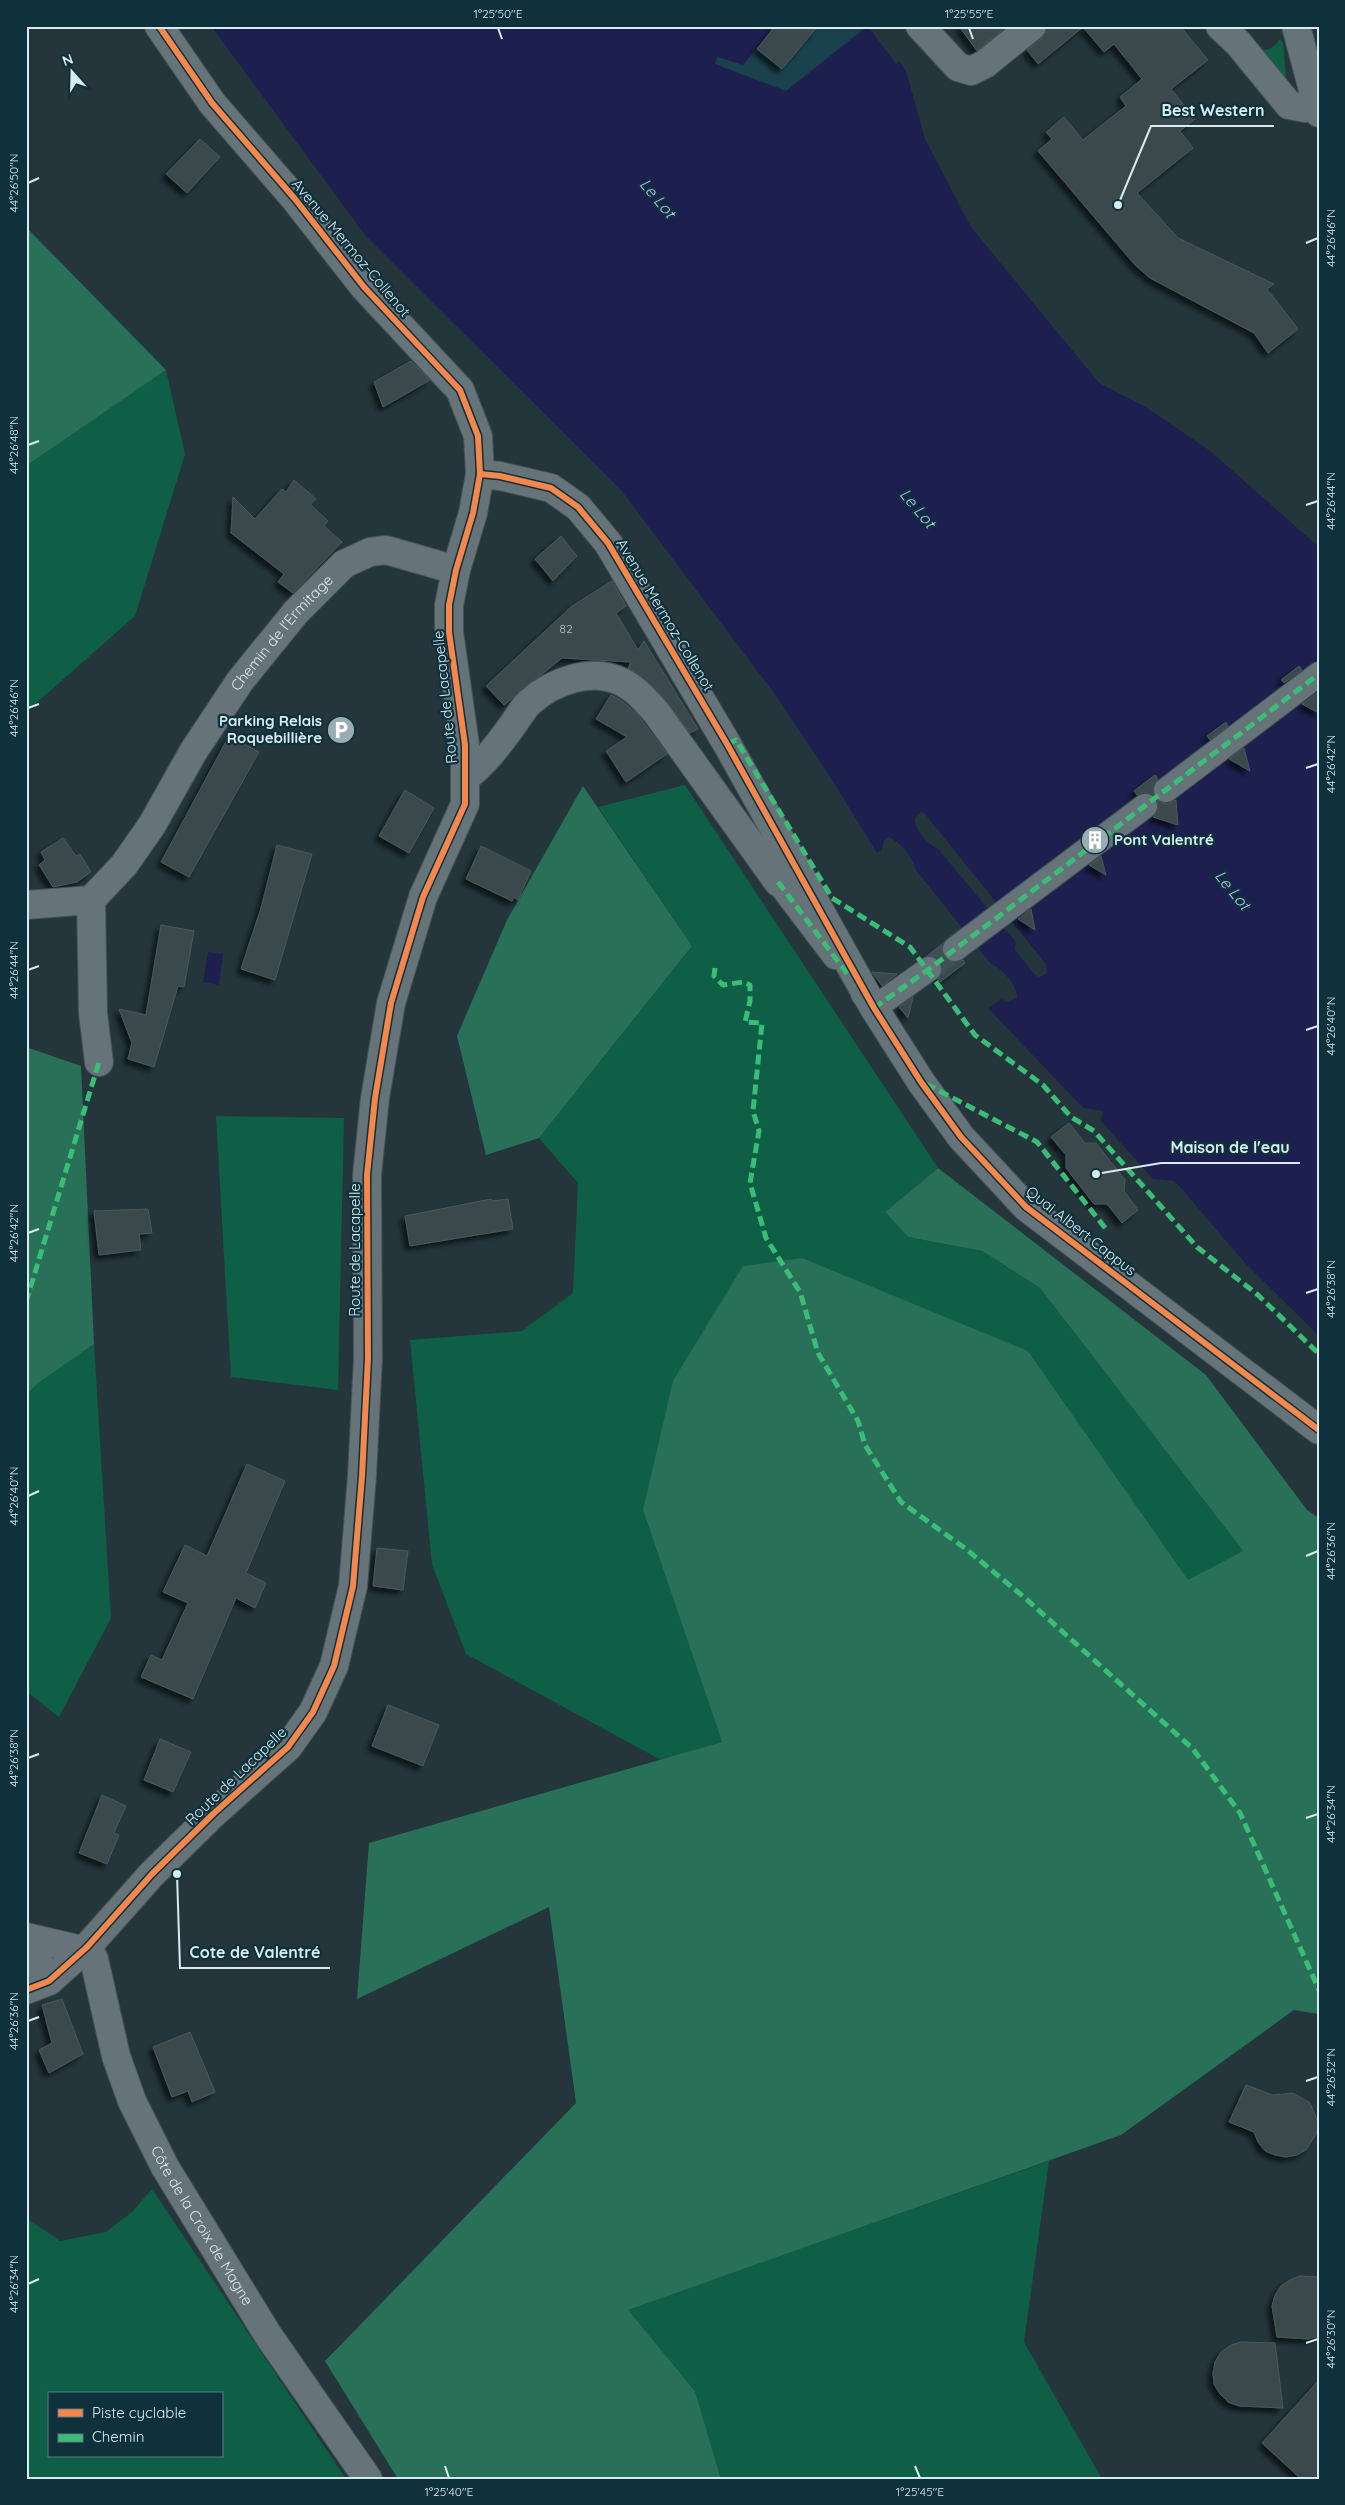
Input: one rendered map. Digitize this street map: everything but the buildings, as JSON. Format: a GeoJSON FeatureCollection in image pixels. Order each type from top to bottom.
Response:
{"type":"FeatureCollection","features":[{"type":"Feature","properties":{"kind":"street","name":"Avenue Mermoz-Collenot"},"geometry":{"type":"LineString","coordinates":[[159,26],[212,103],[295,199],[364,287],[460,390],[478,436],[480,474],[500,476],[551,488],[578,507],[608,543],[727,744],[874,1008]]}},
{"type":"Feature","properties":{"kind":"street"},"geometry":{"type":"LineString","coordinates":[[920,26],[958,67],[971,71],[985,64],[1032,26]]}},
{"type":"Feature","properties":{"kind":"street"},"geometry":{"type":"LineString","coordinates":[[1220,26],[1238,43],[1289,105],[1317,110],[1296,26]]}},
{"type":"Feature","properties":{"kind":"street","name":"Route de Lacapelle"},"geometry":{"type":"LineString","coordinates":[[37,1985],[85,1948],[152,1874],[213,1814],[288,1747],[313,1712],[334,1666],[353,1586],[362,1476],[368,1358],[367,1175],[375,1098],[393,998],[423,897],[465,804],[466,745],[449,632],[449,606],[456,570],[473,513],[480,474]]}},
{"type":"Feature","properties":{"kind":"street","name":"Chemin de l'Ermitage"},"geometry":{"type":"LineString","coordinates":[[91,900],[124,865],[152,825],[193,752],[240,681],[296,612],[344,564],[370,552],[386,550],[456,570]]}},
{"type":"Feature","properties":{"kind":"street"},"geometry":{"type":"LineString","coordinates":[[1166,790],[1319,674]]}},
{"type":"Feature","properties":{"kind":"street","name":"Route de Lacapelle"},"geometry":{"type":"LineString","coordinates":[[466,778],[482,766],[529,703],[551,687],[567,680],[594,676],[621,682],[637,692],[656,712],[778,882],[874,1008]]}},
{"type":"Feature","properties":{"kind":"street"},"geometry":{"type":"LineString","coordinates":[[955,950],[1145,806]]}},
{"type":"Feature","properties":{"kind":"street"},"geometry":{"type":"LineString","coordinates":[[26,905],[91,900],[93,1013],[99,1062]]}},
{"type":"Feature","properties":{"kind":"street"},"geometry":{"type":"LineString","coordinates":[[874,1008],[929,969]]}},
{"type":"Feature","properties":{"kind":"street","name":"Quai Albert Cappus"},"geometry":{"type":"LineString","coordinates":[[874,1008],[921,1082],[961,1137],[1026,1208],[1319,1430]]}},
{"type":"Feature","properties":{"kind":"street"},"geometry":{"type":"LineString","coordinates":[[37,1985],[26,1939],[85,1948]]}},
{"type":"Feature","properties":{"kind":"street","name":"Côte de la Croix de Magne"},"geometry":{"type":"LineString","coordinates":[[85,1948],[94,1959],[116,2056],[132,2101],[165,2167],[268,2335],[368,2479]]}},
{"type":"Feature","properties":{"kind":"shaded area"},"geometry":{"type":"Polygon","coordinates":[[[775,26],[866,26],[786,91],[715,64],[717,57],[775,26]]]}},
{"type":"Feature","properties":{"kind":"green space"},"geometry":{"type":"Polygon","coordinates":[[[1280,39],[1283,43],[1286,78],[1284,81],[1261,50],[1267,50],[1280,39]]]}},
{"type":"Feature","properties":{"kind":"green space"},"geometry":{"type":"Polygon","coordinates":[[[26,227],[166,370],[26,466],[26,227]]]}},
{"type":"Feature","properties":{"kind":"green space"},"geometry":{"type":"Polygon","coordinates":[[[166,370],[185,454],[135,616],[26,712],[26,466],[166,370]]]}},
{"type":"Feature","properties":{"kind":"green space"},"geometry":{"type":"Polygon","coordinates":[[[685,785],[938,1168],[885,1212],[908,1237],[982,1251],[1040,1288],[1243,1551],[1188,1581],[1028,1351],[643,1510],[722,1742],[661,1760],[466,1654],[432,1564],[410,1340],[522,1331],[573,1293],[578,1183],[539,1138],[692,946],[598,807],[685,785]]]}},
{"type":"Feature","properties":{"kind":"green space"},"geometry":{"type":"Polygon","coordinates":[[[583,786],[692,946],[539,1138],[486,1155],[457,1036],[507,920],[583,786]]]}},
{"type":"Feature","properties":{"kind":"green space"},"geometry":{"type":"Polygon","coordinates":[[[26,1047],[81,1066],[94,1344],[37,1384],[26,1395],[26,1047]]]}},
{"type":"Feature","properties":{"kind":"green space"},"geometry":{"type":"Polygon","coordinates":[[[216,1116],[344,1118],[338,1390],[231,1377],[216,1116]]]}},
{"type":"Feature","properties":{"kind":"green space"},"geometry":{"type":"Polygon","coordinates":[[[938,1168],[1206,1375],[1307,1510],[1319,1518],[1319,2014],[1294,2010],[1121,2135],[628,2310],[695,2391],[721,2479],[398,2479],[325,2361],[576,2103],[549,1907],[357,1999],[369,1843],[722,1742],[643,1510],[673,1381],[743,1266],[802,1258],[1028,1351],[1188,1580],[1243,1551],[1040,1288],[982,1251],[908,1237],[885,1212],[938,1168]]]}},
{"type":"Feature","properties":{"kind":"green space"},"geometry":{"type":"Polygon","coordinates":[[[94,1344],[111,1618],[59,1717],[26,1691],[26,1395],[37,1384],[94,1344]]]}},
{"type":"Feature","properties":{"kind":"green space"},"geometry":{"type":"Polygon","coordinates":[[[1049,2161],[1024,2342],[1102,2479],[721,2479],[695,2391],[627,2310],[1049,2161]]]}},
{"type":"Feature","properties":{"kind":"green space"},"geometry":{"type":"Polygon","coordinates":[[[152,2189],[346,2479],[26,2479],[26,2218],[60,2241],[106,2232],[133,2211],[152,2189]]]}},
{"type":"Feature","properties":{"kind":"water","name":"Le Lot"},"geometry":{"type":"Polygon","coordinates":[[[211,26],[775,26],[743,65],[717,57],[715,64],[786,91],[868,26],[896,64],[900,61],[907,74],[925,139],[971,227],[1099,383],[1144,406],[1209,450],[1319,547],[1319,1336],[1244,1262],[1174,1181],[1153,1179],[1101,1121],[1103,1111],[1083,1108],[988,1008],[1001,999],[1007,1002],[1017,998],[1015,988],[1009,978],[1000,969],[991,964],[916,870],[909,855],[902,846],[888,837],[884,841],[882,850],[877,853],[829,775],[774,693],[621,490],[365,235],[211,26]],[[921,812],[915,818],[915,823],[922,836],[938,849],[1016,942],[1015,950],[1035,975],[1039,977],[1047,973],[1045,963],[925,814],[921,812]]]}},
{"type":"Feature","properties":{"kind":"water"},"geometry":{"type":"Polygon","coordinates":[[[208,952],[223,954],[219,985],[203,982],[208,952]]]}},
{"type":"Feature","properties":{"kind":"tunnel"},"geometry":{"type":"LineString","coordinates":[[929,969],[955,949]]}},
{"type":"Feature","properties":{"kind":"marked path"},"geometry":{"type":"LineString","coordinates":[[874,1008],[929,969],[1319,674]]}},
{"type":"Feature","properties":{"kind":"marked path"},"geometry":{"type":"LineString","coordinates":[[727,744],[736,740],[832,898],[910,947],[975,1035],[1043,1085],[1071,1117],[1094,1131],[1197,1247],[1258,1295],[1319,1354]]}},
{"type":"Feature","properties":{"kind":"marked path"},"geometry":{"type":"LineString","coordinates":[[778,882],[849,976]]}},
{"type":"Feature","properties":{"kind":"marked path"},"geometry":{"type":"LineString","coordinates":[[715,968],[714,976],[723,985],[743,982],[750,985],[750,1001],[745,1022],[762,1023],[753,1111],[759,1131],[750,1183],[766,1238],[800,1292],[818,1353],[858,1421],[865,1445],[901,1502],[966,1549],[1025,1598],[1193,1749],[1240,1813],[1319,1990]]}},
{"type":"Feature","properties":{"kind":"marked path"},"geometry":{"type":"LineString","coordinates":[[26,1302],[99,1062]]}},
{"type":"Feature","properties":{"kind":"marked path"},"geometry":{"type":"LineString","coordinates":[[926,1084],[1037,1142],[1106,1229]]}},
{"type":"Feature","properties":{"kind":"cycle path"},"geometry":{"type":"LineString","coordinates":[[26,1990],[49,1981],[87,1947],[152,1874],[213,1814],[288,1747],[313,1712],[334,1666],[353,1586],[362,1476],[368,1358],[367,1175],[375,1098],[391,1003],[423,897],[465,804],[465,745],[449,632],[449,605],[456,570],[473,513],[480,474],[478,436],[460,390],[364,287],[295,199],[212,103],[159,26]]}},
{"type":"Feature","properties":{"kind":"cycle path"},"geometry":{"type":"LineString","coordinates":[[480,474],[500,476],[551,488],[578,507],[608,543],[727,744],[874,1008],[921,1082],[961,1137],[1026,1207],[1319,1430]]}},
{"type":"Feature","properties":{"kind":"place","name":"Best Western"},"geometry":{"type":"Point","coordinates":[1118,205]}},
{"type":"Feature","properties":{"kind":"place","name":"Parking Relais Roquebillière"},"geometry":{"type":"Point","coordinates":[341,730]}},
{"type":"Feature","properties":{"kind":"place","name":"Pont Valentré"},"geometry":{"type":"Point","coordinates":[1095,840]}},
{"type":"Feature","properties":{"kind":"place","name":"Maison de l'eau"},"geometry":{"type":"Point","coordinates":[1096,1174]}},
{"type":"Feature","properties":{"kind":"place","name":"Cote de Valentré"},"geometry":{"type":"Point","coordinates":[177,1874]}}]}
